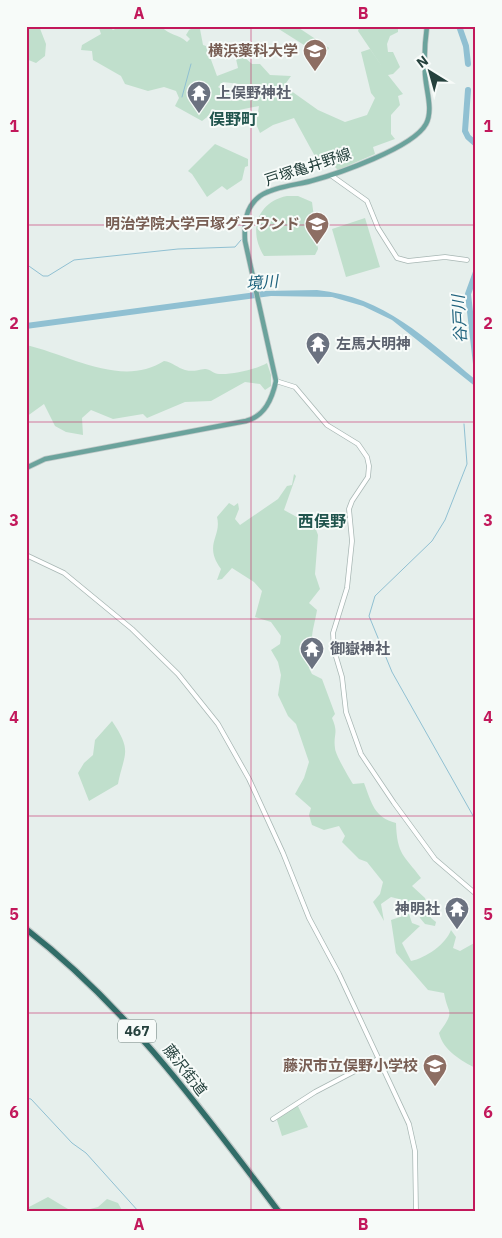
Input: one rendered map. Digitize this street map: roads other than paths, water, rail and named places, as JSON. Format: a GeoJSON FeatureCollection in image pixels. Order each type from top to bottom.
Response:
{"type":"FeatureCollection","features":[{"type":"Feature","properties":{"kind":"highway","name":"藤沢街道"},"geometry":{"type":"LineString","coordinates":[[26,929],[76,970],[118,1011],[172,1072],[279,1212]]}},
{"type":"Feature","properties":{"kind":"main road","name":"戸塚亀井野線"},"geometry":{"type":"LineString","coordinates":[[276,381],[244,228],[251,205],[261,195],[332,176],[397,147],[425,126],[428,115],[424,72],[427,26]]}},
{"type":"Feature","properties":{"kind":"main road"},"geometry":{"type":"LineString","coordinates":[[26,468],[45,459],[250,420],[260,414],[268,404],[276,381]]}},
{"type":"Feature","properties":{"kind":"street"},"geometry":{"type":"LineString","coordinates":[[332,176],[367,201],[378,228],[397,258],[404,261],[445,257],[467,260]]}},
{"type":"Feature","properties":{"kind":"street"},"geometry":{"type":"LineString","coordinates":[[276,381],[295,387],[326,425],[358,444],[367,457],[369,466],[368,477],[350,506],[351,549],[347,588],[333,633],[334,650],[342,677],[346,712],[361,754],[394,803],[435,859],[476,894]]}},
{"type":"Feature","properties":{"kind":"street"},"geometry":{"type":"LineString","coordinates":[[26,555],[64,573],[132,629],[178,674],[218,724],[249,780],[309,918],[339,974],[409,1124],[414,1139],[416,1212]]}},
{"type":"Feature","properties":{"kind":"street"},"geometry":{"type":"LineString","coordinates":[[274,1119],[316,1092],[378,1060]]}},
{"type":"Feature","properties":{"kind":"water"},"geometry":{"type":"Polygon","coordinates":[[[317,290],[341,294],[384,310],[439,349],[476,380],[476,387],[392,320],[363,306],[332,297],[271,296],[26,329],[26,323],[264,291],[317,290]]]}},
{"type":"Feature","properties":{"kind":"waterway","name":"谷戸川"},"geometry":{"type":"LineString","coordinates":[[459,26],[466,46],[468,64]]}},
{"type":"Feature","properties":{"kind":"waterway"},"geometry":{"type":"LineString","coordinates":[[182,97],[191,64]]}},
{"type":"Feature","properties":{"kind":"waterway","name":"谷戸川"},"geometry":{"type":"LineString","coordinates":[[468,90],[465,131],[468,137],[476,144]]}},
{"type":"Feature","properties":{"kind":"waterway"},"geometry":{"type":"LineString","coordinates":[[26,264],[43,276],[48,276],[74,260],[178,249],[235,247],[241,240]]}},
{"type":"Feature","properties":{"kind":"waterway","name":"谷戸川"},"geometry":{"type":"LineString","coordinates":[[476,272],[468,294],[476,364]]}},
{"type":"Feature","properties":{"kind":"waterway"},"geometry":{"type":"LineString","coordinates":[[464,424],[467,464],[445,520],[432,541],[375,596],[369,616],[392,672],[476,821]]}},
{"type":"Feature","properties":{"kind":"waterway"},"geometry":{"type":"LineString","coordinates":[[26,1098],[31,1099],[72,1143],[86,1153],[139,1212]]}},
{"type":"Feature","properties":{"kind":"place","name":"横浜薬科大学"},"geometry":{"type":"Point","coordinates":[315,72]}},
{"type":"Feature","properties":{"kind":"place","name":"上俣野神社"},"geometry":{"type":"Point","coordinates":[199,114]}},
{"type":"Feature","properties":{"kind":"place","name":"明治学院大学戸塚グラウンド"},"geometry":{"type":"Point","coordinates":[317,245]}},
{"type":"Feature","properties":{"kind":"place","name":"左馬大明神"},"geometry":{"type":"Point","coordinates":[318,365]}},
{"type":"Feature","properties":{"kind":"place","name":"御嶽神社"},"geometry":{"type":"Point","coordinates":[312,670]}},
{"type":"Feature","properties":{"kind":"place","name":"神明社"},"geometry":{"type":"Point","coordinates":[457,930]}},
{"type":"Feature","properties":{"kind":"place","name":"藤沢市立俣野小学校"},"geometry":{"type":"Point","coordinates":[435,1087]}},
{"type":"Feature","properties":{"kind":"district","name":"俣野町"},"geometry":{"type":"Point","coordinates":[233,119]}},
{"type":"Feature","properties":{"kind":"district","name":"西俣野"},"geometry":{"type":"Point","coordinates":[322,521]}},
{"type":"Feature","properties":{"kind":"water label","name":"境川"},"geometry":{"type":"Point","coordinates":[262,282]}}]}
